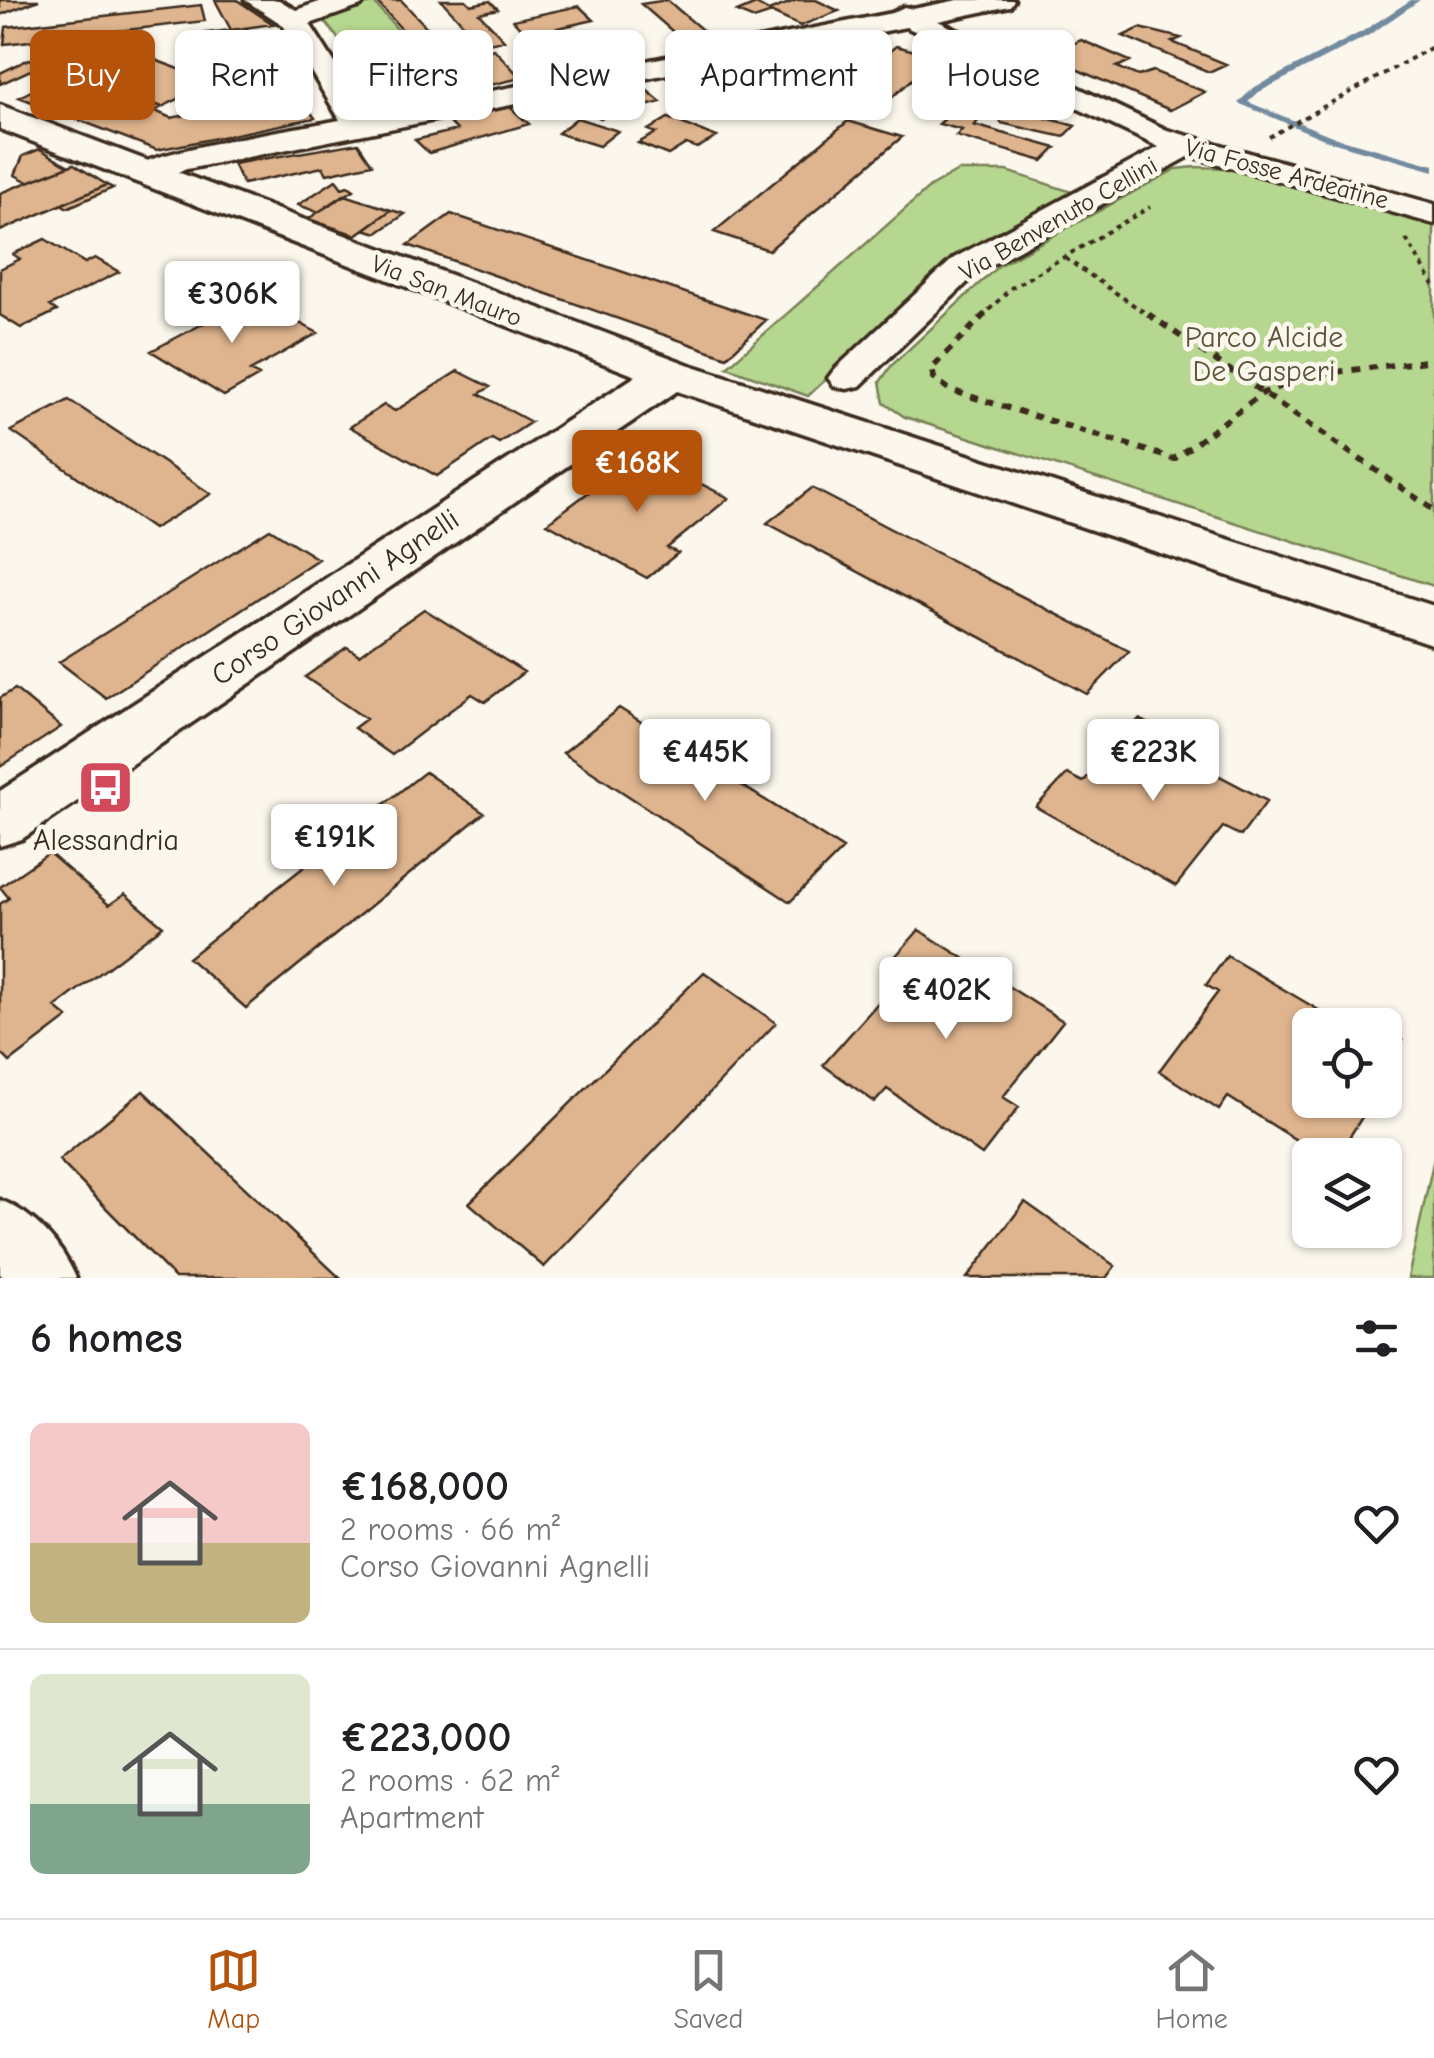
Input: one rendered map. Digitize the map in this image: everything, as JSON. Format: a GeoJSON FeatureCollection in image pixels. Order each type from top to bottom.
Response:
{"type":"FeatureCollection","features":[{"type":"Feature","properties":{"kind":"street"},"geometry":{"type":"LineString","coordinates":[[259,0],[294,20],[360,127]]}},
{"type":"Feature","properties":{"kind":"street"},"geometry":{"type":"LineString","coordinates":[[294,20],[351,0]]}},
{"type":"Feature","properties":{"kind":"street","name":"Via Fosse Ardeatine"},"geometry":{"type":"LineString","coordinates":[[871,0],[1109,116],[1427,227]]}},
{"type":"Feature","properties":{"kind":"street"},"geometry":{"type":"LineString","coordinates":[[142,173],[180,161],[1000,0]]}},
{"type":"Feature","properties":{"kind":"street","name":"Via San Mauro"},"geometry":{"type":"LineString","coordinates":[[0,116],[671,374],[1434,626]]}},
{"type":"Feature","properties":{"kind":"street","name":"Via Benvenuto Cellini"},"geometry":{"type":"LineString","coordinates":[[847,378],[966,264],[1186,146]]}},
{"type":"Feature","properties":{"kind":"street","name":"Corso Giovanni Agnelli"},"geometry":{"type":"LineString","coordinates":[[0,822],[671,374]]}},
{"type":"Feature","properties":{"kind":"street"},"geometry":{"type":"LineString","coordinates":[[0,1229],[45,1278]]}},
{"type":"Feature","properties":{"kind":"path"},"geometry":{"type":"LineString","coordinates":[[1276,134],[1434,46]]}},
{"type":"Feature","properties":{"kind":"path"},"geometry":{"type":"LineString","coordinates":[[1160,200],[1011,288],[932,368],[934,378],[950,390],[1174,458],[1263,393],[1311,375],[1434,360]]}},
{"type":"Feature","properties":{"kind":"path"},"geometry":{"type":"LineString","coordinates":[[1427,227],[1405,236],[1434,285]]}},
{"type":"Feature","properties":{"kind":"path"},"geometry":{"type":"LineString","coordinates":[[1065,258],[1434,510]]}},
{"type":"Feature","properties":{"kind":"green space"},"geometry":{"type":"Polygon","coordinates":[[[374,3],[398,30],[333,32],[322,18],[333,10],[374,3]]]}},
{"type":"Feature","properties":{"kind":"green space","name":"Parco Alcide De Gasperi"},"geometry":{"type":"Polygon","coordinates":[[[1228,168],[1434,224],[1434,586],[905,417],[884,403],[880,382],[891,366],[998,266],[1176,169],[1228,168]]]}},
{"type":"Feature","properties":{"kind":"green space"},"geometry":{"type":"Polygon","coordinates":[[[958,171],[1007,171],[1072,192],[1059,205],[954,261],[808,396],[727,367],[930,187],[958,171]]]}},
{"type":"Feature","properties":{"kind":"green space"},"geometry":{"type":"Polygon","coordinates":[[[1434,1158],[1434,1278],[1408,1278],[1434,1158]]]}},
{"type":"Feature","properties":{"kind":"building"},"geometry":{"type":"Polygon","coordinates":[[[0,0],[39,0],[0,15],[0,0]]]}},
{"type":"Feature","properties":{"kind":"building"},"geometry":{"type":"Polygon","coordinates":[[[215,0],[237,0],[273,24],[231,30],[215,0]]]}},
{"type":"Feature","properties":{"kind":"building"},"geometry":{"type":"Polygon","coordinates":[[[401,0],[429,30],[402,30],[376,1],[401,0]]]}},
{"type":"Feature","properties":{"kind":"building"},"geometry":{"type":"Polygon","coordinates":[[[441,0],[466,0],[471,5],[490,1],[498,9],[479,13],[504,40],[493,42],[493,30],[469,30],[441,0]]]}},
{"type":"Feature","properties":{"kind":"building"},"geometry":{"type":"Polygon","coordinates":[[[667,0],[702,30],[671,30],[641,4],[667,0]]]}},
{"type":"Feature","properties":{"kind":"building"},"geometry":{"type":"Polygon","coordinates":[[[797,0],[816,0],[839,11],[800,26],[768,11],[797,0]]]}},
{"type":"Feature","properties":{"kind":"building"},"geometry":{"type":"Polygon","coordinates":[[[756,4],[772,13],[754,19],[737,12],[756,4]]]}},
{"type":"Feature","properties":{"kind":"building"},"geometry":{"type":"Polygon","coordinates":[[[201,5],[205,21],[126,30],[30,30],[30,41],[4,44],[6,27],[201,5]]]}},
{"type":"Feature","properties":{"kind":"building"},"geometry":{"type":"Polygon","coordinates":[[[579,6],[594,20],[558,28],[560,30],[523,30],[513,20],[579,6]]]}},
{"type":"Feature","properties":{"kind":"building"},"geometry":{"type":"Polygon","coordinates":[[[1140,28],[1181,38],[1172,42],[1226,64],[1209,72],[1123,36],[1140,28]]]}},
{"type":"Feature","properties":{"kind":"building"},"geometry":{"type":"Polygon","coordinates":[[[1081,40],[1130,61],[1117,67],[1138,76],[1153,71],[1205,92],[1170,110],[1075,69],[1075,43],[1081,40]]]}},
{"type":"Feature","properties":{"kind":"building"},"geometry":{"type":"Polygon","coordinates":[[[896,46],[912,50],[912,80],[892,97],[892,49],[896,46]]]}},
{"type":"Feature","properties":{"kind":"building"},"geometry":{"type":"Polygon","coordinates":[[[493,49],[513,69],[513,80],[493,84],[493,49]]]}},
{"type":"Feature","properties":{"kind":"building"},"geometry":{"type":"Polygon","coordinates":[[[30,59],[30,70],[0,84],[0,73],[30,59]]]}},
{"type":"Feature","properties":{"kind":"building"},"geometry":{"type":"Polygon","coordinates":[[[155,60],[175,67],[175,101],[162,107],[155,104],[155,60]]]}},
{"type":"Feature","properties":{"kind":"building"},"geometry":{"type":"Polygon","coordinates":[[[645,89],[661,102],[645,106],[645,89]]]}},
{"type":"Feature","properties":{"kind":"building"},"geometry":{"type":"Polygon","coordinates":[[[510,107],[513,120],[529,124],[429,153],[415,140],[457,130],[447,120],[493,120],[493,111],[510,107]]]}},
{"type":"Feature","properties":{"kind":"building"},"geometry":{"type":"Polygon","coordinates":[[[155,111],[171,118],[305,120],[157,150],[79,120],[155,120],[155,111]]]}},
{"type":"Feature","properties":{"kind":"building"},"geometry":{"type":"Polygon","coordinates":[[[574,120],[618,131],[599,146],[558,133],[574,120]]]}},
{"type":"Feature","properties":{"kind":"building"},"geometry":{"type":"Polygon","coordinates":[[[665,120],[673,120],[717,137],[697,148],[686,144],[668,155],[638,143],[656,133],[648,130],[665,120]]]}},
{"type":"Feature","properties":{"kind":"building"},"geometry":{"type":"Polygon","coordinates":[[[944,120],[979,120],[974,125],[1056,148],[1043,161],[956,136],[962,130],[939,124],[944,120]]]}},
{"type":"Feature","properties":{"kind":"building"},"geometry":{"type":"Polygon","coordinates":[[[1000,120],[1054,120],[1075,126],[1064,137],[1000,120]]]}},
{"type":"Feature","properties":{"kind":"building"},"geometry":{"type":"Polygon","coordinates":[[[848,121],[902,137],[769,250],[714,232],[848,121]]]}},
{"type":"Feature","properties":{"kind":"building"},"geometry":{"type":"Polygon","coordinates":[[[358,143],[372,164],[327,174],[323,167],[243,184],[233,164],[358,143]]]}},
{"type":"Feature","properties":{"kind":"building"},"geometry":{"type":"Polygon","coordinates":[[[40,149],[69,166],[28,182],[15,175],[23,156],[40,149]]]}},
{"type":"Feature","properties":{"kind":"building"},"geometry":{"type":"Polygon","coordinates":[[[74,164],[107,185],[0,231],[0,193],[74,164]]]}},
{"type":"Feature","properties":{"kind":"building"},"geometry":{"type":"Polygon","coordinates":[[[336,180],[342,188],[354,190],[318,212],[298,205],[336,180]]]}},
{"type":"Feature","properties":{"kind":"building"},"geometry":{"type":"Polygon","coordinates":[[[107,185],[113,188],[67,208],[62,204],[107,185]]]}},
{"type":"Feature","properties":{"kind":"building"},"geometry":{"type":"Polygon","coordinates":[[[344,195],[391,210],[356,235],[308,219],[344,195]]]}},
{"type":"Feature","properties":{"kind":"building"},"geometry":{"type":"Polygon","coordinates":[[[391,210],[405,214],[377,233],[365,229],[391,210]]]}},
{"type":"Feature","properties":{"kind":"building"},"geometry":{"type":"Polygon","coordinates":[[[451,214],[766,320],[727,357],[408,245],[451,214]]]}},
{"type":"Feature","properties":{"kind":"building"},"geometry":{"type":"Polygon","coordinates":[[[45,239],[85,263],[95,258],[119,272],[50,306],[57,311],[21,328],[0,315],[0,269],[20,259],[13,254],[45,239]]]}},
{"type":"Feature","properties":{"kind":"building"},"geometry":{"type":"Polygon","coordinates":[[[235,298],[280,323],[290,318],[318,333],[250,371],[259,376],[224,396],[151,351],[210,320],[202,315],[235,298]]]}},
{"type":"Feature","properties":{"kind":"building"},"geometry":{"type":"Polygon","coordinates":[[[458,371],[490,387],[479,394],[531,422],[499,443],[492,439],[437,476],[350,427],[384,405],[395,411],[458,371]]]}},
{"type":"Feature","properties":{"kind":"building"},"geometry":{"type":"Polygon","coordinates":[[[69,400],[211,494],[153,529],[11,431],[69,400]]]}},
{"type":"Feature","properties":{"kind":"building"},"geometry":{"type":"Polygon","coordinates":[[[627,456],[685,486],[693,480],[729,498],[667,548],[678,553],[647,578],[547,523],[604,481],[597,478],[627,456]]]}},
{"type":"Feature","properties":{"kind":"building"},"geometry":{"type":"Polygon","coordinates":[[[812,488],[1129,651],[1087,694],[767,523],[812,488]]]}},
{"type":"Feature","properties":{"kind":"building"},"geometry":{"type":"Polygon","coordinates":[[[270,529],[318,559],[106,698],[59,662],[270,529]]]}},
{"type":"Feature","properties":{"kind":"building"},"geometry":{"type":"Polygon","coordinates":[[[424,609],[524,672],[485,702],[472,694],[392,755],[354,728],[366,719],[305,677],[347,647],[359,655],[424,609]]]}},
{"type":"Feature","properties":{"kind":"building"},"geometry":{"type":"Polygon","coordinates":[[[15,689],[61,727],[0,767],[0,698],[15,689]]]}},
{"type":"Feature","properties":{"kind":"building"},"geometry":{"type":"Polygon","coordinates":[[[619,708],[843,849],[790,902],[563,753],[619,708]]]}},
{"type":"Feature","properties":{"kind":"building"},"geometry":{"type":"Polygon","coordinates":[[[1139,719],[1188,745],[1180,755],[1267,801],[1241,836],[1223,827],[1176,886],[1036,807],[1067,774],[1083,782],[1139,719]]]}},
{"type":"Feature","properties":{"kind":"building"},"geometry":{"type":"Polygon","coordinates":[[[425,772],[484,813],[246,1008],[188,958],[425,772]]]}},
{"type":"Feature","properties":{"kind":"building"},"geometry":{"type":"Polygon","coordinates":[[[49,853],[109,905],[125,894],[163,926],[55,1007],[68,1018],[10,1062],[0,1052],[0,904],[9,898],[0,887],[49,853]]]}},
{"type":"Feature","properties":{"kind":"building"},"geometry":{"type":"Polygon","coordinates":[[[919,930],[1063,1021],[1003,1097],[1019,1107],[982,1155],[887,1089],[875,1102],[823,1065],[899,979],[884,969],[919,930]]]}},
{"type":"Feature","properties":{"kind":"building"},"geometry":{"type":"Polygon","coordinates":[[[1227,956],[1315,1008],[1292,1008],[1292,1118],[1361,1118],[1349,1138],[1293,1138],[1228,1097],[1219,1110],[1159,1071],[1218,992],[1206,985],[1227,956]]]}},
{"type":"Feature","properties":{"kind":"building"},"geometry":{"type":"Polygon","coordinates":[[[704,972],[776,1023],[544,1267],[469,1203],[704,972]]]}},
{"type":"Feature","properties":{"kind":"building"},"geometry":{"type":"Polygon","coordinates":[[[143,1091],[340,1278],[175,1278],[59,1160],[143,1091]]]}},
{"type":"Feature","properties":{"kind":"building"},"geometry":{"type":"Polygon","coordinates":[[[1025,1202],[1115,1266],[1106,1278],[967,1278],[1025,1202]]]}},
{"type":"Feature","properties":{"kind":"waterway"},"geometry":{"type":"LineString","coordinates":[[1416,0],[1366,33],[1256,90],[1242,103],[1334,140],[1434,168]]}},
{"type":"Feature","properties":{"kind":"place","name":"Alessandria"},"geometry":{"type":"Point","coordinates":[106,788]}}]}
